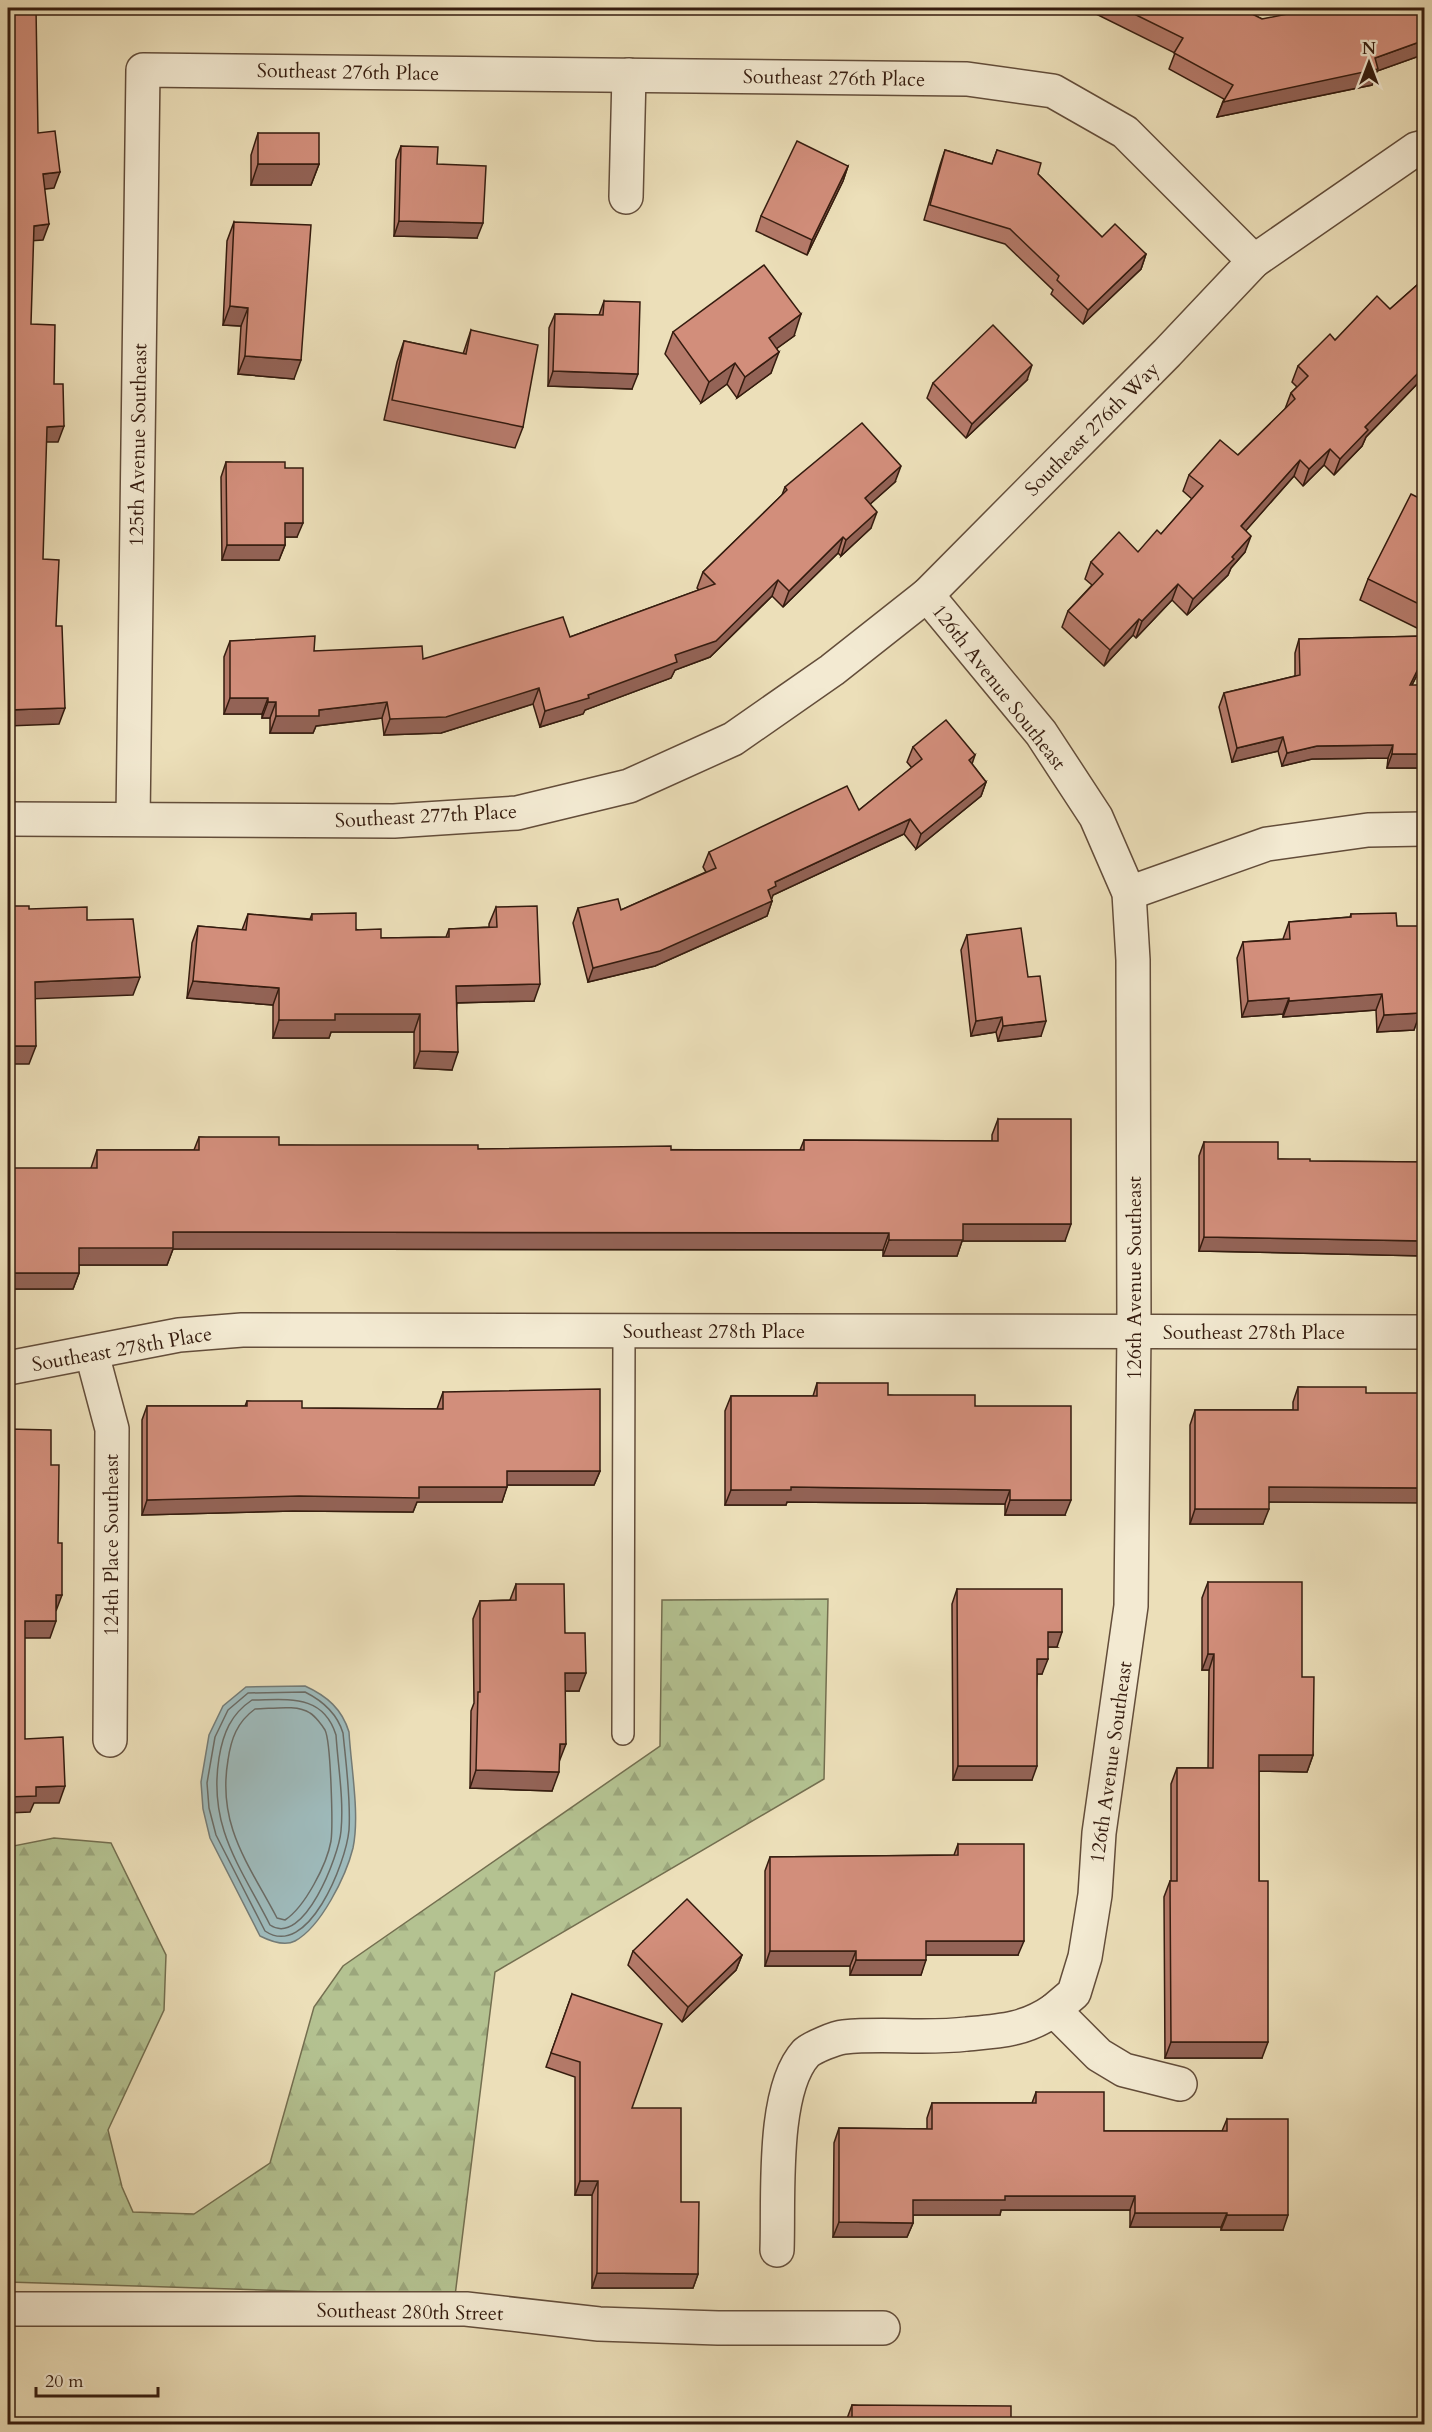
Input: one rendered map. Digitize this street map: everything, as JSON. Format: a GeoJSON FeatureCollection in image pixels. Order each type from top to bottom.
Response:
{"type":"FeatureCollection","features":[{"type":"Feature","properties":{"kind":"street","name":"Southeast 276th Place"},"geometry":{"type":"LineString","coordinates":[[143,70],[967,80],[1053,91],[1125,132],[1254,261]]}},
{"type":"Feature","properties":{"kind":"street","name":"125th Avenue Southeast"},"geometry":{"type":"LineString","coordinates":[[133,819],[143,70]]}},
{"type":"Feature","properties":{"kind":"street"},"geometry":{"type":"LineString","coordinates":[[626,197],[629,75]]}},
{"type":"Feature","properties":{"kind":"street"},"geometry":{"type":"LineString","coordinates":[[1254,261],[1416,149],[1425,147]]}},
{"type":"Feature","properties":{"kind":"street","name":"Southeast 276th Way"},"geometry":{"type":"LineString","coordinates":[[927,595],[1167,353],[1254,261]]}},
{"type":"Feature","properties":{"kind":"street","name":"Southeast 277th Place"},"geometry":{"type":"LineString","coordinates":[[8,819],[394,821],[518,813],[629,786],[733,739],[832,669],[927,595]]}},
{"type":"Feature","properties":{"kind":"street","name":"126th Avenue Southeast"},"geometry":{"type":"LineString","coordinates":[[777,2250],[782,2111],[792,2077],[807,2052],[842,2037],[958,2035],[1003,2031],[1035,2023],[1074,1993],[1085,1957],[1095,1895],[1099,1833],[1128,1627],[1134,1331],[1133,960],[1129,893],[1096,817],[1041,733],[927,595]]}},
{"type":"Feature","properties":{"kind":"street"},"geometry":{"type":"LineString","coordinates":[[1129,893],[1267,844],[1368,830],[1425,829]]}},
{"type":"Feature","properties":{"kind":"street","name":"Southeast 278th Place"},"geometry":{"type":"LineString","coordinates":[[8,1368],[92,1354],[179,1335],[242,1330],[1425,1332]]}},
{"type":"Feature","properties":{"kind":"street","name":"124th Place Southeast"},"geometry":{"type":"LineString","coordinates":[[92,1354],[112,1429],[110,1740]]}},
{"type":"Feature","properties":{"kind":"street"},"geometry":{"type":"LineString","coordinates":[[1054,2010],[1099,2055],[1124,2070],[1180,2084]]}},
{"type":"Feature","properties":{"kind":"street","name":"Southeast 280th Street"},"geometry":{"type":"LineString","coordinates":[[8,2309],[466,2309],[599,2324],[718,2328],[884,2328]]}},
{"type":"Feature","properties":{"kind":"lane"},"geometry":{"type":"LineString","coordinates":[[622,1734],[624,1331]]}},
{"type":"Feature","properties":{"kind":"green space"},"geometry":{"type":"Polygon","coordinates":[[[828,1599],[824,1779],[495,1972],[455,2296],[8,2282],[8,1847],[54,1838],[111,1843],[166,1955],[164,2010],[108,2130],[122,2187],[133,2212],[194,2214],[270,2163],[314,2007],[343,1966],[660,1746],[662,1600],[828,1599]]]}},
{"type":"Feature","properties":{"kind":"water"},"geometry":{"type":"Polygon","coordinates":[[[305,1686],[333,1704],[349,1732],[356,1821],[355,1835],[345,1872],[323,1913],[305,1934],[291,1943],[282,1943],[260,1936],[210,1838],[203,1809],[201,1782],[209,1735],[223,1706],[246,1687],[305,1686]]]}},
{"type":"Feature","properties":{"kind":"building"},"geometry":{"type":"Polygon","coordinates":[[[8,8],[36,8],[38,133],[55,131],[60,172],[43,174],[49,224],[34,226],[31,324],[55,325],[54,384],[63,384],[64,426],[47,427],[43,559],[59,560],[56,626],[62,626],[65,708],[8,710],[8,8]]]}},
{"type":"Feature","properties":{"kind":"building"},"geometry":{"type":"Polygon","coordinates":[[[1122,8],[1240,8],[1262,19],[1317,8],[1425,8],[1425,40],[1375,58],[1378,69],[1223,102],[1233,85],[1174,53],[1183,38],[1122,8]]]}},
{"type":"Feature","properties":{"kind":"building"},"geometry":{"type":"Polygon","coordinates":[[[258,133],[319,133],[319,164],[258,164],[258,133]]]}},
{"type":"Feature","properties":{"kind":"building"},"geometry":{"type":"Polygon","coordinates":[[[797,141],[848,166],[812,240],[761,216],[797,141]]]}},
{"type":"Feature","properties":{"kind":"building"},"geometry":{"type":"Polygon","coordinates":[[[401,146],[438,147],[437,164],[486,166],[483,223],[399,221],[401,146]]]}},
{"type":"Feature","properties":{"kind":"building"},"geometry":{"type":"Polygon","coordinates":[[[945,150],[992,164],[997,150],[1041,163],[1038,174],[1102,237],[1115,224],[1146,254],[1088,310],[1057,280],[1059,276],[1010,229],[930,205],[945,150]]]}},
{"type":"Feature","properties":{"kind":"building"},"geometry":{"type":"Polygon","coordinates":[[[234,222],[311,225],[301,360],[245,356],[248,308],[230,306],[234,222]]]}},
{"type":"Feature","properties":{"kind":"building"},"geometry":{"type":"Polygon","coordinates":[[[764,265],[801,314],[769,338],[779,352],[745,377],[735,363],[709,382],[673,332],[764,265]]]}},
{"type":"Feature","properties":{"kind":"building"},"geometry":{"type":"Polygon","coordinates":[[[1425,278],[1425,362],[1422,365],[1424,367],[1365,427],[1368,430],[1340,459],[1330,449],[1309,469],[1300,460],[1241,526],[1251,536],[1232,557],[1234,559],[1193,599],[1178,584],[1142,621],[1139,619],[1110,650],[1068,611],[1103,574],[1091,562],[1119,532],[1138,552],[1157,530],[1161,534],[1203,486],[1189,475],[1220,440],[1238,455],[1295,399],[1291,393],[1308,376],[1298,366],[1330,334],[1335,340],[1377,296],[1390,309],[1425,278]]]}},
{"type":"Feature","properties":{"kind":"building"},"geometry":{"type":"Polygon","coordinates":[[[604,301],[640,302],[638,374],[553,371],[555,314],[603,315],[604,301]]]}},
{"type":"Feature","properties":{"kind":"building"},"geometry":{"type":"Polygon","coordinates":[[[993,325],[1032,365],[972,424],[933,383],[993,325]]]}},
{"type":"Feature","properties":{"kind":"building"},"geometry":{"type":"Polygon","coordinates":[[[471,330],[538,345],[523,427],[392,400],[404,341],[466,354],[471,330]]]}},
{"type":"Feature","properties":{"kind":"building"},"geometry":{"type":"Polygon","coordinates":[[[862,423],[901,466],[865,498],[877,512],[846,540],[843,537],[789,591],[778,580],[716,641],[675,655],[677,662],[588,695],[589,698],[545,711],[539,688],[446,717],[390,719],[387,702],[319,710],[319,716],[276,716],[276,702],[268,702],[268,698],[230,698],[230,641],[315,636],[314,651],[422,646],[423,659],[563,617],[570,637],[715,584],[703,572],[787,490],[785,487],[862,423]]]}},
{"type":"Feature","properties":{"kind":"building"},"geometry":{"type":"Polygon","coordinates":[[[226,462],[285,462],[285,468],[303,468],[303,523],[285,523],[285,545],[227,545],[226,462]]]}},
{"type":"Feature","properties":{"kind":"building"},"geometry":{"type":"Polygon","coordinates":[[[1411,494],[1425,501],[1425,607],[1368,579],[1411,494]]]}},
{"type":"Feature","properties":{"kind":"building"},"geometry":{"type":"Polygon","coordinates":[[[1425,636],[1425,655],[1410,685],[1425,685],[1425,754],[1392,754],[1393,745],[1317,746],[1287,753],[1283,737],[1237,748],[1224,693],[1300,675],[1299,639],[1425,636]]]}},
{"type":"Feature","properties":{"kind":"building"},"geometry":{"type":"Polygon","coordinates":[[[946,720],[975,755],[969,760],[986,782],[921,834],[910,819],[775,882],[776,886],[768,890],[772,901],[660,951],[593,968],[578,908],[618,899],[621,910],[716,868],[709,852],[847,786],[859,810],[922,759],[913,747],[946,720]]]}},
{"type":"Feature","properties":{"kind":"building"},"geometry":{"type":"Polygon","coordinates":[[[8,906],[29,906],[29,909],[87,907],[87,920],[133,919],[140,977],[35,982],[36,1046],[8,1046],[8,906]]]}},
{"type":"Feature","properties":{"kind":"building"},"geometry":{"type":"Polygon","coordinates":[[[537,906],[540,984],[456,986],[458,1052],[420,1051],[420,1014],[335,1014],[335,1020],[279,1020],[279,988],[193,981],[198,926],[246,930],[248,914],[312,920],[312,914],[356,913],[356,930],[381,929],[381,938],[449,937],[449,929],[497,927],[496,907],[537,906]]]}},
{"type":"Feature","properties":{"kind":"building"},"geometry":{"type":"Polygon","coordinates":[[[1396,913],[1397,926],[1425,926],[1425,991],[1419,991],[1420,1013],[1384,1015],[1382,994],[1289,1001],[1289,998],[1248,1001],[1243,942],[1290,939],[1289,922],[1351,917],[1351,914],[1396,913]]]}},
{"type":"Feature","properties":{"kind":"building"},"geometry":{"type":"Polygon","coordinates":[[[1021,928],[1028,977],[1040,976],[1046,1021],[1003,1026],[1002,1017],[976,1021],[967,935],[1021,928]]]}},
{"type":"Feature","properties":{"kind":"building"},"geometry":{"type":"Polygon","coordinates":[[[998,1119],[1071,1119],[1071,1224],[963,1224],[963,1240],[889,1240],[889,1233],[173,1232],[173,1248],[79,1248],[79,1273],[8,1273],[8,1168],[97,1168],[97,1150],[199,1150],[199,1137],[279,1137],[279,1145],[478,1145],[478,1149],[671,1146],[671,1150],[804,1150],[804,1140],[998,1141],[998,1119]]]}},
{"type":"Feature","properties":{"kind":"building"},"geometry":{"type":"Polygon","coordinates":[[[1204,1142],[1278,1142],[1278,1159],[1425,1162],[1425,1241],[1204,1237],[1204,1142]]]}},
{"type":"Feature","properties":{"kind":"building"},"geometry":{"type":"Polygon","coordinates":[[[817,1383],[888,1383],[888,1395],[975,1395],[975,1406],[1071,1406],[1071,1500],[1010,1500],[1010,1490],[791,1487],[791,1490],[731,1490],[731,1396],[817,1396],[817,1383]]]}},
{"type":"Feature","properties":{"kind":"building"},"geometry":{"type":"Polygon","coordinates":[[[1298,1387],[1366,1387],[1366,1393],[1425,1393],[1425,1488],[1269,1487],[1269,1509],[1195,1509],[1195,1410],[1298,1410],[1298,1387]]]}},
{"type":"Feature","properties":{"kind":"building"},"geometry":{"type":"Polygon","coordinates":[[[600,1389],[600,1471],[507,1471],[507,1487],[419,1487],[419,1498],[299,1496],[147,1500],[147,1406],[247,1406],[247,1401],[302,1401],[302,1408],[443,1409],[443,1392],[600,1389]]]}},
{"type":"Feature","properties":{"kind":"building"},"geometry":{"type":"Polygon","coordinates":[[[8,1429],[51,1430],[51,1465],[59,1465],[58,1543],[62,1543],[62,1595],[56,1595],[56,1621],[25,1621],[25,1739],[63,1737],[65,1786],[36,1787],[36,1796],[8,1797],[8,1429]]]}},
{"type":"Feature","properties":{"kind":"building"},"geometry":{"type":"Polygon","coordinates":[[[1208,1582],[1302,1582],[1302,1677],[1314,1677],[1313,1755],[1259,1755],[1259,1881],[1268,1881],[1268,2042],[1171,2042],[1170,1881],[1177,1881],[1177,1768],[1213,1768],[1214,1654],[1208,1654],[1208,1582]]]}},
{"type":"Feature","properties":{"kind":"building"},"geometry":{"type":"Polygon","coordinates":[[[516,1584],[564,1584],[565,1633],[585,1633],[586,1673],[565,1673],[566,1744],[560,1744],[559,1772],[476,1770],[478,1692],[480,1692],[480,1601],[516,1600],[516,1584]]]}},
{"type":"Feature","properties":{"kind":"building"},"geometry":{"type":"Polygon","coordinates":[[[957,1589],[1062,1589],[1062,1632],[1048,1632],[1048,1659],[1037,1659],[1037,1766],[958,1766],[957,1589]]]}},
{"type":"Feature","properties":{"kind":"building"},"geometry":{"type":"Polygon","coordinates":[[[958,1844],[1024,1844],[1024,1941],[926,1941],[926,1960],[856,1960],[856,1951],[770,1951],[770,1857],[958,1855],[958,1844]]]}},
{"type":"Feature","properties":{"kind":"building"},"geometry":{"type":"Polygon","coordinates":[[[687,1899],[742,1955],[688,2007],[633,1951],[687,1899]]]}},
{"type":"Feature","properties":{"kind":"building"},"geometry":{"type":"Polygon","coordinates":[[[572,1994],[662,2024],[632,2108],[681,2108],[681,2202],[699,2202],[698,2274],[597,2273],[598,2181],[580,2181],[580,2062],[551,2053],[572,1994]]]}},
{"type":"Feature","properties":{"kind":"building"},"geometry":{"type":"Polygon","coordinates":[[[1036,2092],[1104,2092],[1104,2131],[1227,2131],[1227,2119],[1288,2119],[1288,2215],[1135,2213],[1135,2196],[1005,2196],[1005,2200],[913,2200],[913,2223],[839,2222],[839,2128],[932,2129],[932,2103],[1036,2103],[1036,2092]]]}},
{"type":"Feature","properties":{"kind":"building"},"geometry":{"type":"Polygon","coordinates":[[[852,2405],[1011,2406],[1011,2424],[852,2424],[852,2405]]]}}]}
